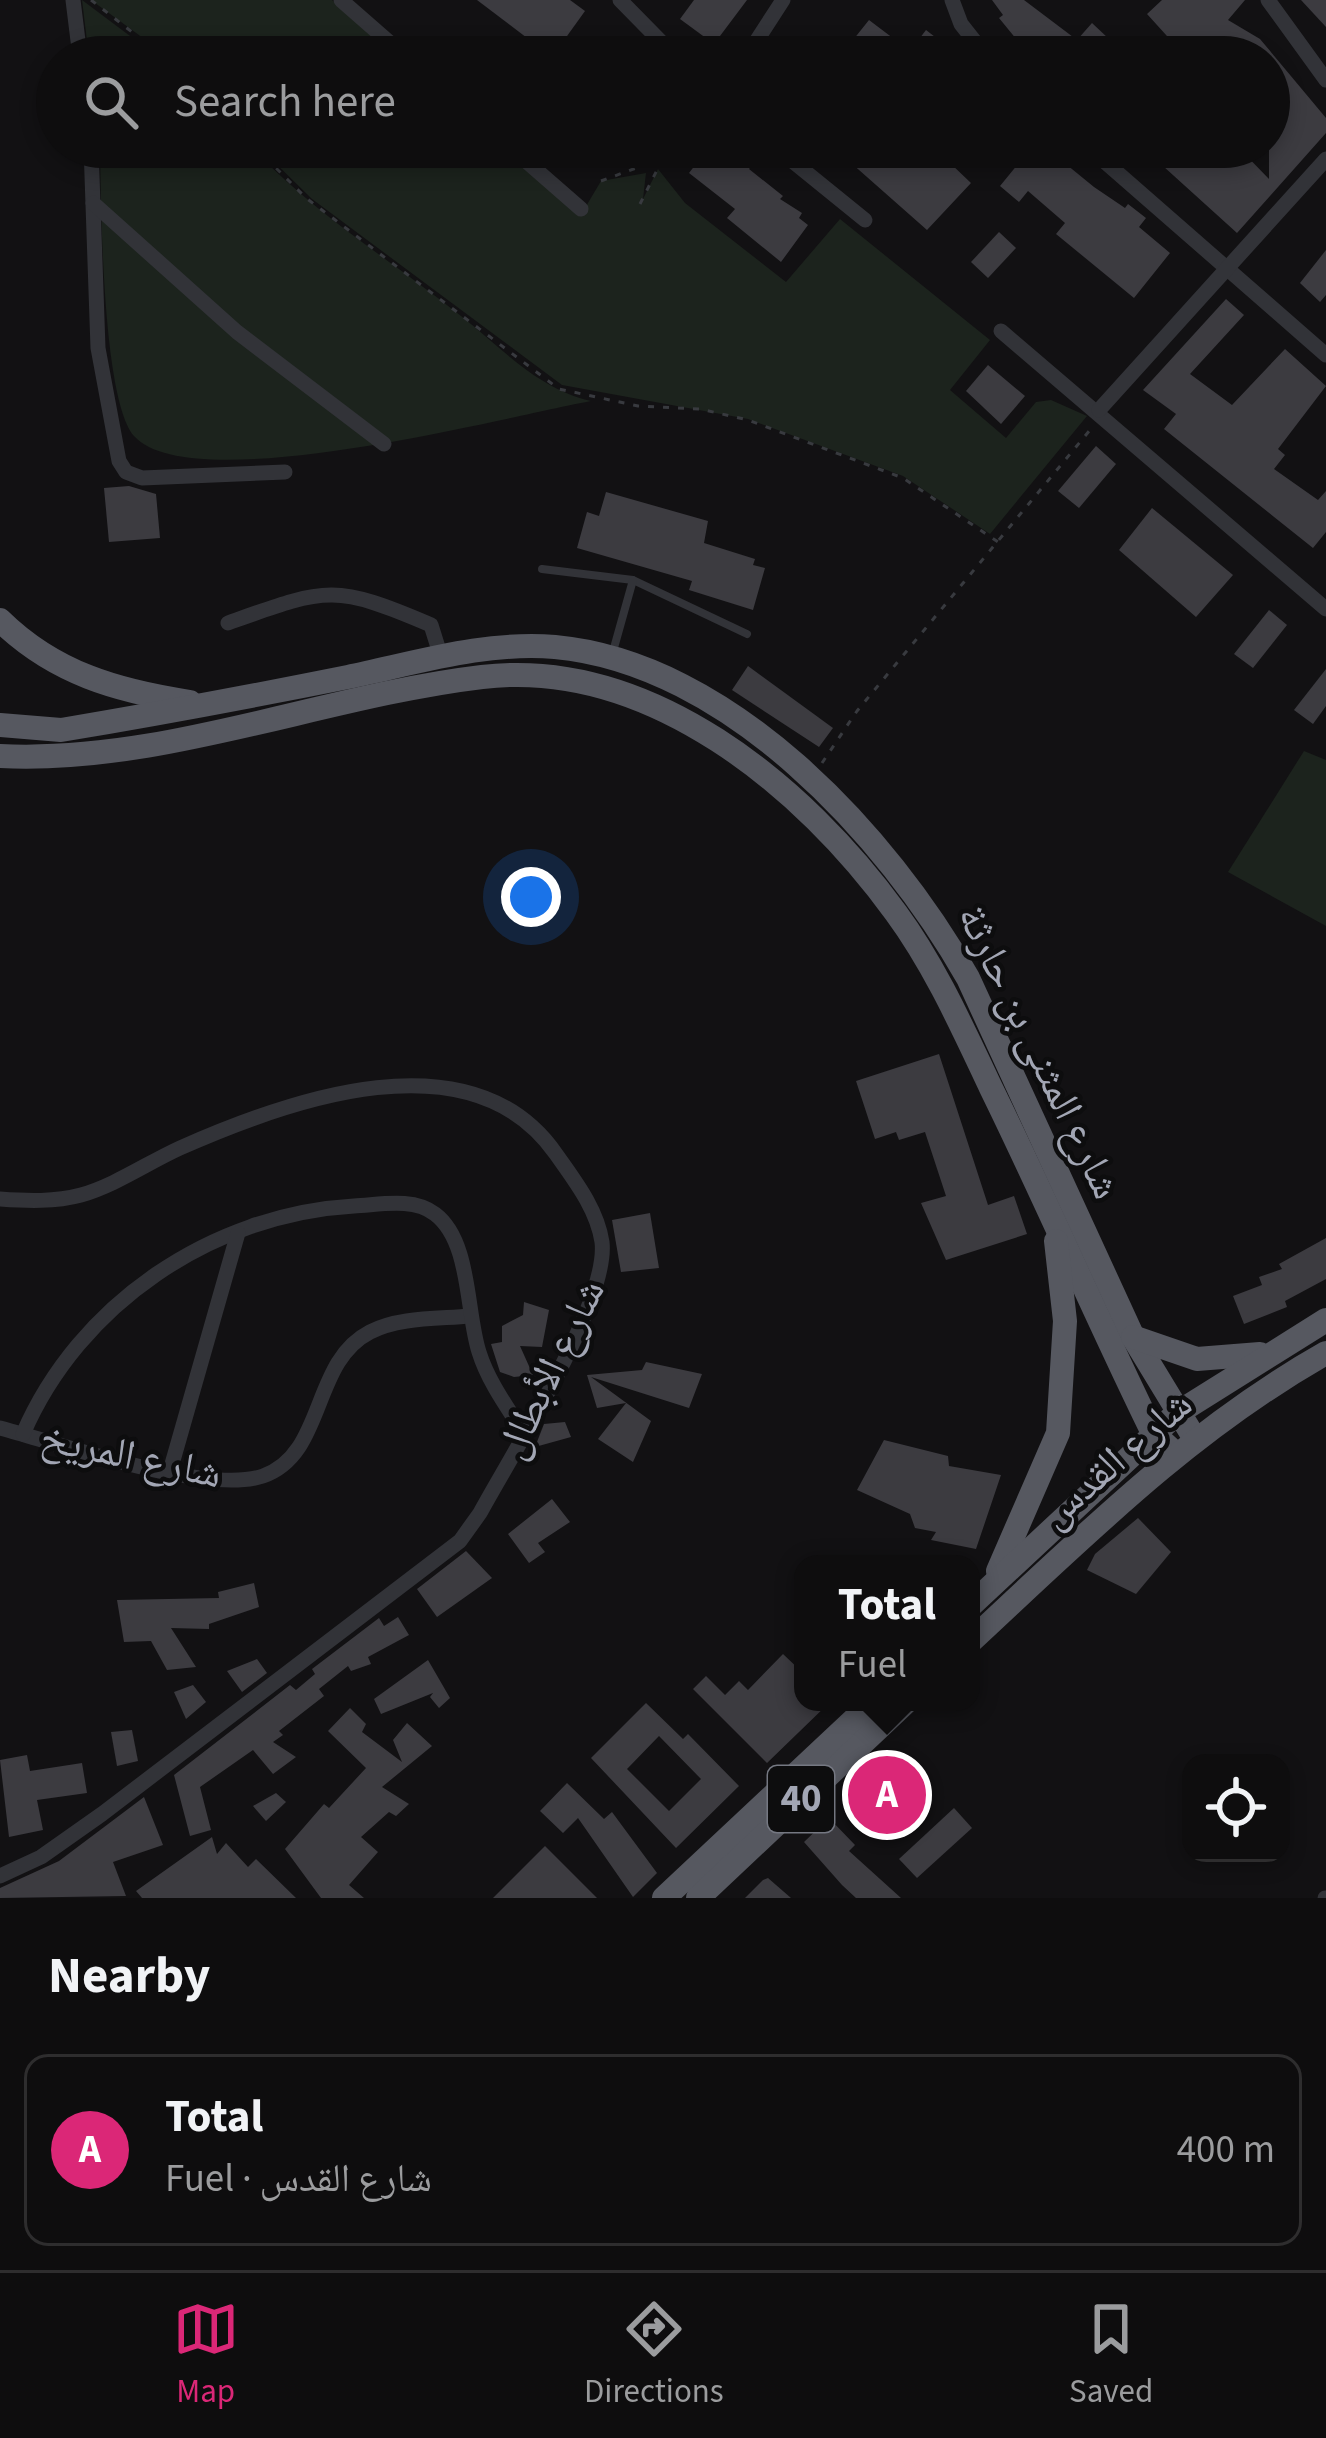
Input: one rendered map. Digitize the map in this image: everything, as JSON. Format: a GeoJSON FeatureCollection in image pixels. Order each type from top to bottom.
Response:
{"type":"FeatureCollection","features":[{"type":"Feature","properties":{"kind":"highway"},"geometry":{"type":"LineString","coordinates":[[0,620],[22,642],[88,679],[125,692],[211,705]]}},
{"type":"Feature","properties":{"kind":"highway","name":"شارع المثنى بن حارثة"},"geometry":{"type":"LineString","coordinates":[[0,725],[61,730],[514,646],[612,656],[723,713],[812,777],[907,881],[959,962],[1132,1337],[1176,1414],[1185,1446]]}},
{"type":"Feature","properties":{"kind":"highway","name":"شارع المثنى بن حارثة"},"geometry":{"type":"LineString","coordinates":[[0,756],[88,755],[482,677],[532,674],[599,684],[650,703],[714,739],[792,798],[897,914],[948,999],[1154,1433],[1185,1446]]}},
{"type":"Feature","properties":{"kind":"highway"},"geometry":{"type":"LineString","coordinates":[[991,1585],[1058,1433],[1065,1322],[1053,1215]]}},
{"type":"Feature","properties":{"kind":"highway","name":"شارع القدس"},"geometry":{"type":"LineString","coordinates":[[980,1596],[1176,1414],[1326,1320]]}},
{"type":"Feature","properties":{"kind":"highway"},"geometry":{"type":"LineString","coordinates":[[1132,1337],[1197,1359],[1268,1353]]}},
{"type":"Feature","properties":{"kind":"highway","name":"شارع القدس"},"geometry":{"type":"LineString","coordinates":[[980,1633],[1185,1446],[1326,1353]]}},
{"type":"Feature","properties":{"kind":"highway","name":"40"},"geometry":{"type":"LineString","coordinates":[[664,1898],[864,1711]]}},
{"type":"Feature","properties":{"kind":"highway","name":"40"},"geometry":{"type":"LineString","coordinates":[[698,1898],[896,1711]]}},
{"type":"Feature","properties":{"kind":"street"},"geometry":{"type":"LineString","coordinates":[[73,0],[77,36]]}},
{"type":"Feature","properties":{"kind":"street"},"geometry":{"type":"LineString","coordinates":[[340,0],[382,36]]}},
{"type":"Feature","properties":{"kind":"street"},"geometry":{"type":"LineString","coordinates":[[620,0],[655,36]]}},
{"type":"Feature","properties":{"kind":"street"},"geometry":{"type":"LineString","coordinates":[[760,36],[783,0]]}},
{"type":"Feature","properties":{"kind":"street"},"geometry":{"type":"LineString","coordinates":[[952,0],[970,36]]}},
{"type":"Feature","properties":{"kind":"street"},"geometry":{"type":"LineString","coordinates":[[1268,0],[1326,80]]}},
{"type":"Feature","properties":{"kind":"street"},"geometry":{"type":"LineString","coordinates":[[1101,413],[1326,159]]}},
{"type":"Feature","properties":{"kind":"street"},"geometry":{"type":"LineString","coordinates":[[92,168],[101,382],[119,461],[126,472],[142,478],[285,472]]}},
{"type":"Feature","properties":{"kind":"street"},"geometry":{"type":"LineString","coordinates":[[534,168],[581,208]]}},
{"type":"Feature","properties":{"kind":"street"},"geometry":{"type":"LineString","coordinates":[[802,168],[866,220]]}},
{"type":"Feature","properties":{"kind":"street"},"geometry":{"type":"LineString","coordinates":[[1112,168],[1326,355]]}},
{"type":"Feature","properties":{"kind":"street"},"geometry":{"type":"LineString","coordinates":[[93,203],[237,332],[384,444]]}},
{"type":"Feature","properties":{"kind":"street"},"geometry":{"type":"LineString","coordinates":[[1001,331],[1326,609]]}},
{"type":"Feature","properties":{"kind":"street"},"geometry":{"type":"LineString","coordinates":[[228,623],[316,592],[368,598],[431,625],[441,657]]}},
{"type":"Feature","properties":{"kind":"street","name":"شارع الأبطال"},"geometry":{"type":"LineString","coordinates":[[0,1199],[79,1196],[253,1118],[360,1090],[438,1088],[503,1105],[550,1145],[598,1221],[602,1246],[602,1268],[585,1316],[480,1513],[438,1560],[372,1605],[102,1814],[41,1857],[0,1876]]}},
{"type":"Feature","properties":{"kind":"street"},"geometry":{"type":"LineString","coordinates":[[23,1434],[41,1393],[92,1326],[151,1275],[238,1233],[324,1208],[422,1206],[446,1225],[492,1384],[523,1432]]}},
{"type":"Feature","properties":{"kind":"street"},"geometry":{"type":"LineString","coordinates":[[170,1471],[238,1233]]}},
{"type":"Feature","properties":{"kind":"street","name":"شارع المريخ"},"geometry":{"type":"LineString","coordinates":[[0,1428],[170,1471],[247,1479],[279,1468],[302,1442],[332,1369],[355,1341],[388,1325],[470,1316]]}},
{"type":"Feature","properties":{"kind":"lane"},"geometry":{"type":"LineString","coordinates":[[542,569],[633,580],[747,634]]}},
{"type":"Feature","properties":{"kind":"lane"},"geometry":{"type":"LineString","coordinates":[[612,656],[633,580]]}},
{"type":"Feature","properties":{"kind":"path"},"geometry":{"type":"LineString","coordinates":[[91,0],[137,36]]}},
{"type":"Feature","properties":{"kind":"path"},"geometry":{"type":"LineString","coordinates":[[276,168],[306,198],[560,389],[595,398],[700,409],[768,428],[903,478],[998,542]]}},
{"type":"Feature","properties":{"kind":"path"},"geometry":{"type":"LineString","coordinates":[[601,181],[636,168]]}},
{"type":"Feature","properties":{"kind":"path"},"geometry":{"type":"LineString","coordinates":[[640,204],[658,168]]}},
{"type":"Feature","properties":{"kind":"path"},"geometry":{"type":"LineString","coordinates":[[812,777],[857,711],[1101,413]]}},
{"type":"Feature","properties":{"kind":"shaded area"},"geometry":{"type":"Polygon","coordinates":[[[82,0],[130,36],[86,36],[82,0]]]}},
{"type":"Feature","properties":{"kind":"shaded area"},"geometry":{"type":"Polygon","coordinates":[[[91,0],[332,0],[374,36],[140,36],[91,0]]]}},
{"type":"Feature","properties":{"kind":"shaded area"},"geometry":{"type":"Polygon","coordinates":[[[100,168],[272,168],[522,366],[554,387],[591,401],[425,436],[282,457],[218,460],[167,453],[134,436],[123,415],[109,343],[100,168]]]}},
{"type":"Feature","properties":{"kind":"shaded area"},"geometry":{"type":"Polygon","coordinates":[[[280,168],[527,168],[582,213],[601,181],[646,173],[643,199],[658,169],[685,203],[786,282],[840,219],[990,340],[950,390],[1006,438],[1036,402],[1051,400],[1087,416],[990,534],[903,476],[748,419],[562,385],[312,199],[280,168]]]}},
{"type":"Feature","properties":{"kind":"shaded area"},"geometry":{"type":"Polygon","coordinates":[[[1304,751],[1326,760],[1326,926],[1228,872],[1304,751]]]}},
{"type":"Feature","properties":{"kind":"building"},"geometry":{"type":"Polygon","coordinates":[[[477,0],[570,0],[585,11],[567,36],[524,36],[477,0]]]}},
{"type":"Feature","properties":{"kind":"building"},"geometry":{"type":"Polygon","coordinates":[[[694,0],[747,0],[720,36],[703,36],[680,19],[694,0]]]}},
{"type":"Feature","properties":{"kind":"building"},"geometry":{"type":"Polygon","coordinates":[[[992,0],[1024,0],[1072,36],[1014,36],[999,18],[1003,15],[992,0]]]}},
{"type":"Feature","properties":{"kind":"building"},"geometry":{"type":"Polygon","coordinates":[[[1162,0],[1245,0],[1228,20],[1255,36],[1167,36],[1147,14],[1162,0]]]}},
{"type":"Feature","properties":{"kind":"building"},"geometry":{"type":"Polygon","coordinates":[[[1301,0],[1326,0],[1326,27],[1301,0]]]}},
{"type":"Feature","properties":{"kind":"building"},"geometry":{"type":"Polygon","coordinates":[[[869,20],[890,36],[856,36],[869,20]]]}},
{"type":"Feature","properties":{"kind":"building"},"geometry":{"type":"Polygon","coordinates":[[[1092,23],[1106,36],[1081,36],[1092,23]]]}},
{"type":"Feature","properties":{"kind":"building"},"geometry":{"type":"Polygon","coordinates":[[[1290,75],[1326,118],[1326,133],[1237,233],[1165,168],[1258,168],[1269,179],[1269,168],[1290,168],[1290,75]]]}},
{"type":"Feature","properties":{"kind":"building"},"geometry":{"type":"Polygon","coordinates":[[[693,168],[750,168],[783,196],[780,199],[802,213],[799,218],[808,225],[781,262],[727,218],[735,209],[689,173],[693,168]]]}},
{"type":"Feature","properties":{"kind":"building"},"geometry":{"type":"Polygon","coordinates":[[[857,168],[955,168],[971,183],[927,230],[857,168]]]}},
{"type":"Feature","properties":{"kind":"building"},"geometry":{"type":"Polygon","coordinates":[[[1015,168],[1071,168],[1146,218],[1139,227],[1170,253],[1134,298],[1056,234],[1065,223],[1028,191],[1019,202],[1000,186],[1015,168]]]}},
{"type":"Feature","properties":{"kind":"building"},"geometry":{"type":"Polygon","coordinates":[[[999,232],[1016,248],[988,278],[971,262],[999,232]]]}},
{"type":"Feature","properties":{"kind":"building"},"geometry":{"type":"Polygon","coordinates":[[[1326,250],[1326,295],[1320,302],[1300,283],[1326,250]]]}},
{"type":"Feature","properties":{"kind":"building"},"geometry":{"type":"Polygon","coordinates":[[[1226,299],[1244,315],[1190,374],[1232,405],[1285,349],[1326,386],[1278,449],[1285,455],[1274,469],[1318,500],[1326,491],[1326,532],[1313,548],[1164,429],[1176,414],[1143,390],[1226,299]]]}},
{"type":"Feature","properties":{"kind":"building"},"geometry":{"type":"Polygon","coordinates":[[[988,365],[1025,396],[1001,424],[966,391],[988,365]]]}},
{"type":"Feature","properties":{"kind":"building"},"geometry":{"type":"Polygon","coordinates":[[[1096,446],[1116,464],[1079,508],[1058,491],[1096,446]]]}},
{"type":"Feature","properties":{"kind":"building"},"geometry":{"type":"Polygon","coordinates":[[[129,486],[156,494],[160,538],[109,542],[104,488],[129,486]]]}},
{"type":"Feature","properties":{"kind":"building"},"geometry":{"type":"Polygon","coordinates":[[[606,492],[708,521],[704,543],[755,559],[753,565],[765,568],[753,610],[689,590],[692,581],[577,548],[587,512],[599,516],[606,492]]]}},
{"type":"Feature","properties":{"kind":"building"},"geometry":{"type":"Polygon","coordinates":[[[1152,508],[1233,575],[1196,617],[1119,550],[1152,508]]]}},
{"type":"Feature","properties":{"kind":"building"},"geometry":{"type":"Polygon","coordinates":[[[1269,610],[1287,625],[1253,668],[1234,654],[1269,610]]]}},
{"type":"Feature","properties":{"kind":"building"},"geometry":{"type":"Polygon","coordinates":[[[748,666],[833,728],[819,747],[732,690],[748,666]]]}},
{"type":"Feature","properties":{"kind":"building"},"geometry":{"type":"Polygon","coordinates":[[[1326,669],[1326,706],[1313,724],[1294,710],[1326,669]]]}},
{"type":"Feature","properties":{"kind":"building"},"geometry":{"type":"Polygon","coordinates":[[[939,1054],[988,1205],[1014,1196],[1027,1234],[946,1260],[921,1203],[946,1196],[925,1132],[899,1140],[896,1132],[875,1139],[856,1081],[939,1054]]]}},
{"type":"Feature","properties":{"kind":"building"},"geometry":{"type":"Polygon","coordinates":[[[650,1213],[659,1268],[621,1272],[612,1220],[650,1213]]]}},
{"type":"Feature","properties":{"kind":"building"},"geometry":{"type":"Polygon","coordinates":[[[1326,1238],[1326,1279],[1285,1301],[1287,1307],[1244,1324],[1233,1296],[1262,1285],[1259,1277],[1282,1269],[1279,1264],[1326,1238]]]}},
{"type":"Feature","properties":{"kind":"building"},"geometry":{"type":"Polygon","coordinates":[[[524,1302],[549,1310],[542,1347],[520,1346],[533,1375],[514,1377],[500,1372],[491,1344],[502,1342],[502,1326],[523,1315],[524,1302]]]}},
{"type":"Feature","properties":{"kind":"building"},"geometry":{"type":"Polygon","coordinates":[[[646,1362],[702,1374],[689,1408],[591,1377],[651,1421],[633,1462],[598,1439],[626,1403],[597,1408],[587,1375],[642,1370],[646,1362]]]}},
{"type":"Feature","properties":{"kind":"building"},"geometry":{"type":"Polygon","coordinates":[[[565,1422],[571,1437],[535,1447],[544,1424],[565,1422]]]}},
{"type":"Feature","properties":{"kind":"building"},"geometry":{"type":"Polygon","coordinates":[[[884,1440],[948,1456],[949,1466],[1001,1475],[976,1549],[931,1540],[936,1532],[915,1528],[910,1514],[857,1490],[884,1440]]]}},
{"type":"Feature","properties":{"kind":"building"},"geometry":{"type":"Polygon","coordinates":[[[552,1499],[570,1522],[538,1543],[545,1552],[529,1563],[508,1534],[552,1499]]]}},
{"type":"Feature","properties":{"kind":"building"},"geometry":{"type":"Polygon","coordinates":[[[1138,1518],[1171,1552],[1136,1594],[1087,1570],[1095,1554],[1138,1518]]]}},
{"type":"Feature","properties":{"kind":"building"},"geometry":{"type":"Polygon","coordinates":[[[466,1551],[492,1578],[437,1617],[417,1589],[466,1551]]]}},
{"type":"Feature","properties":{"kind":"building"},"geometry":{"type":"Polygon","coordinates":[[[254,1583],[259,1607],[209,1624],[209,1629],[171,1628],[196,1667],[167,1670],[151,1641],[124,1642],[117,1600],[219,1598],[218,1592],[254,1583]]]}},
{"type":"Feature","properties":{"kind":"building"},"geometry":{"type":"Polygon","coordinates":[[[398,1617],[409,1635],[368,1657],[371,1664],[351,1671],[348,1666],[319,1689],[324,1696],[279,1731],[283,1735],[273,1742],[296,1757],[273,1774],[253,1750],[200,1787],[211,1830],[190,1836],[174,1775],[290,1685],[296,1690],[315,1674],[312,1669],[379,1618],[384,1626],[398,1617]]]}},
{"type":"Feature","properties":{"kind":"building"},"geometry":{"type":"Polygon","coordinates":[[[783,1654],[794,1664],[794,1711],[821,1711],[767,1763],[693,1689],[706,1676],[725,1695],[739,1681],[748,1690],[783,1654]]]}},
{"type":"Feature","properties":{"kind":"building"},"geometry":{"type":"Polygon","coordinates":[[[257,1659],[267,1673],[242,1692],[227,1671],[257,1659]]]}},
{"type":"Feature","properties":{"kind":"building"},"geometry":{"type":"Polygon","coordinates":[[[428,1660],[450,1698],[439,1708],[430,1697],[433,1693],[381,1714],[374,1699],[428,1660]]]}},
{"type":"Feature","properties":{"kind":"building"},"geometry":{"type":"Polygon","coordinates":[[[193,1685],[206,1702],[186,1719],[174,1692],[193,1685]]]}},
{"type":"Feature","properties":{"kind":"building"},"geometry":{"type":"Polygon","coordinates":[[[646,1703],[683,1739],[688,1734],[739,1786],[676,1848],[591,1758],[646,1703]],[[659,1736],[627,1769],[669,1811],[701,1779],[659,1736]]]}},
{"type":"Feature","properties":{"kind":"building"},"geometry":{"type":"Polygon","coordinates":[[[350,1708],[366,1724],[362,1732],[402,1762],[393,1740],[407,1723],[432,1746],[382,1787],[409,1804],[396,1816],[389,1812],[361,1837],[378,1852],[349,1885],[364,1898],[321,1898],[285,1849],[324,1804],[329,1808],[366,1768],[328,1731],[350,1708]]]}},
{"type":"Feature","properties":{"kind":"building"},"geometry":{"type":"Polygon","coordinates":[[[132,1730],[138,1761],[117,1766],[111,1732],[132,1730]]]}},
{"type":"Feature","properties":{"kind":"building"},"geometry":{"type":"Polygon","coordinates":[[[27,1755],[30,1771],[82,1763],[87,1793],[37,1800],[43,1830],[9,1837],[0,1760],[27,1755]]]}},
{"type":"Feature","properties":{"kind":"building"},"geometry":{"type":"Polygon","coordinates":[[[883,1769],[912,1801],[891,1820],[861,1789],[883,1769]]]}},
{"type":"Feature","properties":{"kind":"building"},"geometry":{"type":"Polygon","coordinates":[[[567,1783],[604,1819],[612,1812],[657,1873],[633,1897],[578,1818],[563,1833],[540,1811],[567,1783]]]}},
{"type":"Feature","properties":{"kind":"building"},"geometry":{"type":"Polygon","coordinates":[[[276,1793],[286,1802],[266,1821],[253,1806],[276,1793]]]}},
{"type":"Feature","properties":{"kind":"building"},"geometry":{"type":"Polygon","coordinates":[[[144,1797],[163,1845],[113,1862],[126,1896],[0,1898],[0,1888],[59,1861],[144,1797]]]}},
{"type":"Feature","properties":{"kind":"building"},"geometry":{"type":"Polygon","coordinates":[[[954,1808],[972,1828],[917,1878],[899,1859],[954,1808]]]}},
{"type":"Feature","properties":{"kind":"building"},"geometry":{"type":"Polygon","coordinates":[[[829,1818],[855,1845],[849,1851],[901,1898],[856,1898],[842,1885],[804,1842],[829,1818]]]}},
{"type":"Feature","properties":{"kind":"building"},"geometry":{"type":"Polygon","coordinates":[[[212,1837],[217,1854],[226,1843],[248,1867],[256,1859],[296,1898],[142,1898],[136,1891],[212,1837]]]}},
{"type":"Feature","properties":{"kind":"building"},"geometry":{"type":"Polygon","coordinates":[[[545,1846],[597,1898],[493,1898],[545,1846]]]}},
{"type":"Feature","properties":{"kind":"building"},"geometry":{"type":"Polygon","coordinates":[[[768,1878],[791,1898],[745,1898],[763,1880],[768,1878]]]}},
{"type":"Feature","properties":{"kind":"place","name":"Total"},"geometry":{"type":"Point","coordinates":[887,1795]}}]}
